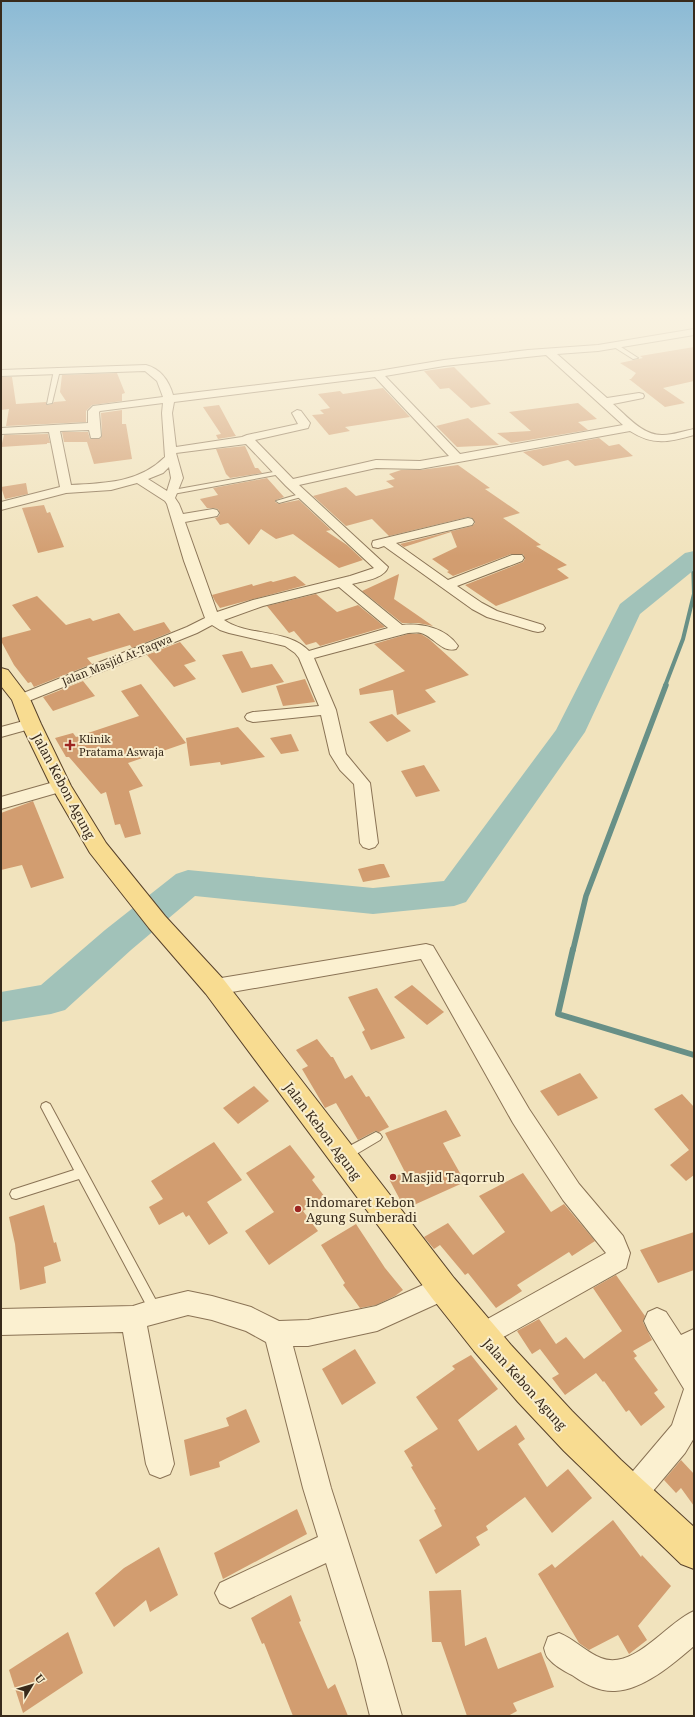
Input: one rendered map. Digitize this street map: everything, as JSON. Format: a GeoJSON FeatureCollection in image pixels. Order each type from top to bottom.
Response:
{"type":"FeatureCollection","features":[{"type":"Feature","properties":{"kind":"main road","name":"Jalan Kebon Agung"},"geometry":{"type":"LineString","coordinates":[[1,674],[21,699],[31,724],[61,786],[98,848],[132,893],[215,987],[443,1288],[482,1336],[560,1423],[632,1494],[694,1551]]}},
{"type":"Feature","properties":{"kind":"street"},"geometry":{"type":"LineString","coordinates":[[1,431],[54,428],[94,431],[93,415],[97,408],[193,396]]}},
{"type":"Feature","properties":{"kind":"street"},"geometry":{"type":"LineString","coordinates":[[399,396],[457,458]]}},
{"type":"Feature","properties":{"kind":"street"},"geometry":{"type":"LineString","coordinates":[[598,396],[632,427],[646,437],[657,439],[669,438],[694,432]]}},
{"type":"Feature","properties":{"kind":"street"},"geometry":{"type":"LineString","coordinates":[[605,402],[638,396]]}},
{"type":"Feature","properties":{"kind":"street"},"geometry":{"type":"LineString","coordinates":[[169,399],[167,413],[178,477],[171,495],[191,561],[212,618],[225,627],[234,630],[290,643],[306,656],[328,710],[338,754],[346,766],[362,783],[369,843]]}},
{"type":"Feature","properties":{"kind":"street"},"geometry":{"type":"LineString","coordinates":[[1,506],[66,489],[111,486],[139,479],[158,470],[175,454],[248,440],[249,437],[304,426],[304,423],[297,413]]}},
{"type":"Feature","properties":{"kind":"street"},"geometry":{"type":"LineString","coordinates":[[290,483],[376,464],[420,465],[632,427]]}},
{"type":"Feature","properties":{"kind":"street"},"geometry":{"type":"LineString","coordinates":[[54,428],[66,489]]}},
{"type":"Feature","properties":{"kind":"street"},"geometry":{"type":"LineString","coordinates":[[248,440],[279,473],[362,548],[468,522]]}},
{"type":"Feature","properties":{"kind":"street"},"geometry":{"type":"LineString","coordinates":[[139,479],[171,495]]}},
{"type":"Feature","properties":{"kind":"street"},"geometry":{"type":"LineString","coordinates":[[178,519],[213,513]]}},
{"type":"Feature","properties":{"kind":"street"},"geometry":{"type":"LineString","coordinates":[[386,542],[476,606],[492,614],[538,628]]}},
{"type":"Feature","properties":{"kind":"street","name":"Jalan Masjid At-Taqwa"},"geometry":{"type":"LineString","coordinates":[[21,699],[192,630],[212,618],[271,600],[367,575],[381,569],[362,548]]}},
{"type":"Feature","properties":{"kind":"street"},"geometry":{"type":"LineString","coordinates":[[447,585],[517,558]]}},
{"type":"Feature","properties":{"kind":"street"},"geometry":{"type":"LineString","coordinates":[[341,582],[399,630]]}},
{"type":"Feature","properties":{"kind":"street"},"geometry":{"type":"LineString","coordinates":[[306,656],[399,630],[414,628],[430,631],[450,646]]}},
{"type":"Feature","properties":{"kind":"street"},"geometry":{"type":"LineString","coordinates":[[253,717],[328,710]]}},
{"type":"Feature","properties":{"kind":"street"},"geometry":{"type":"LineString","coordinates":[[1,732],[31,724]]}},
{"type":"Feature","properties":{"kind":"street"},"geometry":{"type":"LineString","coordinates":[[1,803],[61,786]]}},
{"type":"Feature","properties":{"kind":"street"},"geometry":{"type":"LineString","coordinates":[[215,987],[426,951],[521,1116],[540,1146],[571,1192],[614,1244],[618,1253],[617,1260],[602,1267],[482,1336]]}},
{"type":"Feature","properties":{"kind":"street"},"geometry":{"type":"LineString","coordinates":[[1,1322],[144,1315],[188,1303],[212,1308],[251,1320],[277,1334],[308,1333],[376,1318],[443,1288]]}},
{"type":"Feature","properties":{"kind":"street"},"geometry":{"type":"LineString","coordinates":[[144,1315],[160,1464]]}},
{"type":"Feature","properties":{"kind":"street"},"geometry":{"type":"LineString","coordinates":[[657,1321],[685,1347],[694,1382]]}},
{"type":"Feature","properties":{"kind":"street"},"geometry":{"type":"LineString","coordinates":[[277,1334],[317,1488],[371,1660],[386,1716]]}},
{"type":"Feature","properties":{"kind":"street"},"geometry":{"type":"LineString","coordinates":[[632,1494],[683,1432],[694,1396]]}},
{"type":"Feature","properties":{"kind":"street"},"geometry":{"type":"LineString","coordinates":[[230,1593],[334,1544]]}},
{"type":"Feature","properties":{"kind":"street"},"geometry":{"type":"LineString","coordinates":[[559,1648],[586,1666],[602,1674],[611,1676],[624,1674],[644,1666],[694,1626]]}},
{"type":"Feature","properties":{"kind":"lane"},"geometry":{"type":"LineString","coordinates":[[49,403],[51,396]]}},
{"type":"Feature","properties":{"kind":"lane"},"geometry":{"type":"LineString","coordinates":[[171,495],[279,473]]}},
{"type":"Feature","properties":{"kind":"lane"},"geometry":{"type":"LineString","coordinates":[[279,501],[303,495]]}},
{"type":"Feature","properties":{"kind":"lane"},"geometry":{"type":"LineString","coordinates":[[46,1107],[82,1173],[144,1315]]}},
{"type":"Feature","properties":{"kind":"lane"},"geometry":{"type":"LineString","coordinates":[[342,1156],[376,1137]]}},
{"type":"Feature","properties":{"kind":"lane"},"geometry":{"type":"LineString","coordinates":[[16,1194],[82,1173]]}},
{"type":"Feature","properties":{"kind":"building"},"geometry":{"type":"Polygon","coordinates":[[[1,396],[15,396],[16,404],[46,402],[47,405],[54,402],[66,401],[63,396],[122,396],[122,401],[92,405],[86,411],[86,422],[6,426],[9,409],[1,410],[1,396]]]}},
{"type":"Feature","properties":{"kind":"building"},"geometry":{"type":"Polygon","coordinates":[[[320,396],[391,396],[410,417],[345,427],[350,431],[329,435],[312,415],[324,414],[320,410],[330,408],[320,396]]]}},
{"type":"Feature","properties":{"kind":"building"},"geometry":{"type":"Polygon","coordinates":[[[458,396],[483,396],[491,404],[471,408],[458,396]]]}},
{"type":"Feature","properties":{"kind":"building"},"geometry":{"type":"Polygon","coordinates":[[[651,396],[675,396],[685,403],[665,407],[651,396]]]}},
{"type":"Feature","properties":{"kind":"building"},"geometry":{"type":"Polygon","coordinates":[[[578,403],[597,419],[578,422],[588,430],[511,443],[497,433],[531,431],[509,412],[578,403]]]}},
{"type":"Feature","properties":{"kind":"building"},"geometry":{"type":"Polygon","coordinates":[[[219,405],[236,436],[218,439],[216,435],[221,434],[203,407],[219,405]]]}},
{"type":"Feature","properties":{"kind":"building"},"geometry":{"type":"Polygon","coordinates":[[[122,410],[122,424],[126,424],[132,459],[94,464],[87,442],[64,442],[62,432],[88,432],[90,439],[100,439],[102,436],[101,413],[122,410]]]}},
{"type":"Feature","properties":{"kind":"building"},"geometry":{"type":"Polygon","coordinates":[[[468,418],[499,445],[457,447],[436,426],[468,418]]]}},
{"type":"Feature","properties":{"kind":"building"},"geometry":{"type":"Polygon","coordinates":[[[48,434],[50,443],[47,444],[1,447],[4,435],[48,434]]]}},
{"type":"Feature","properties":{"kind":"building"},"geometry":{"type":"Polygon","coordinates":[[[599,438],[609,446],[619,444],[633,456],[575,466],[568,460],[543,466],[523,452],[599,438]]]}},
{"type":"Feature","properties":{"kind":"building"},"geometry":{"type":"Polygon","coordinates":[[[245,446],[255,468],[258,468],[262,473],[230,478],[226,474],[216,449],[245,446]]]}},
{"type":"Feature","properties":{"kind":"building"},"geometry":{"type":"Polygon","coordinates":[[[458,465],[490,488],[485,489],[520,513],[503,518],[541,545],[536,546],[567,565],[557,569],[569,578],[496,606],[465,585],[523,562],[525,559],[523,554],[511,554],[453,576],[447,572],[449,571],[432,559],[457,547],[451,532],[404,547],[400,544],[472,526],[475,523],[472,518],[468,517],[389,536],[372,519],[346,526],[313,496],[346,487],[356,496],[394,487],[386,481],[395,479],[389,474],[401,470],[420,470],[458,465]]]}},
{"type":"Feature","properties":{"kind":"building"},"geometry":{"type":"Polygon","coordinates":[[[267,478],[284,497],[276,500],[275,502],[279,504],[299,500],[331,530],[326,531],[347,545],[363,560],[339,568],[293,534],[276,539],[261,529],[249,545],[228,523],[220,525],[215,518],[220,514],[218,509],[207,508],[200,499],[218,495],[213,488],[267,478]]]}},
{"type":"Feature","properties":{"kind":"building"},"geometry":{"type":"Polygon","coordinates":[[[26,483],[28,494],[5,499],[1,487],[26,483]]]}},
{"type":"Feature","properties":{"kind":"building"},"geometry":{"type":"Polygon","coordinates":[[[44,505],[47,513],[50,512],[64,547],[38,553],[22,508],[44,505]]]}},
{"type":"Feature","properties":{"kind":"building"},"geometry":{"type":"Polygon","coordinates":[[[399,574],[394,599],[433,626],[418,623],[402,623],[362,591],[399,574]]]}},
{"type":"Feature","properties":{"kind":"building"},"geometry":{"type":"Polygon","coordinates":[[[295,576],[306,585],[220,608],[212,595],[252,584],[253,586],[295,576]]]}},
{"type":"Feature","properties":{"kind":"building"},"geometry":{"type":"Polygon","coordinates":[[[316,594],[337,612],[358,605],[385,627],[320,646],[316,642],[306,645],[294,631],[289,633],[267,606],[316,594]]]}},
{"type":"Feature","properties":{"kind":"building"},"geometry":{"type":"Polygon","coordinates":[[[37,596],[66,625],[90,618],[93,621],[119,613],[134,631],[164,622],[171,632],[132,648],[130,645],[87,658],[92,664],[34,687],[31,682],[28,683],[14,665],[1,641],[1,638],[31,630],[12,605],[37,596]]]}},
{"type":"Feature","properties":{"kind":"building"},"geometry":{"type":"Polygon","coordinates":[[[408,634],[421,634],[429,639],[469,675],[425,690],[436,702],[397,715],[393,690],[360,695],[359,689],[405,671],[374,644],[408,634]]]}},
{"type":"Feature","properties":{"kind":"building"},"geometry":{"type":"Polygon","coordinates":[[[180,642],[196,661],[184,665],[196,679],[174,687],[147,655],[180,642]]]}},
{"type":"Feature","properties":{"kind":"building"},"geometry":{"type":"Polygon","coordinates":[[[242,651],[251,668],[272,664],[284,682],[242,693],[222,655],[242,651]]]}},
{"type":"Feature","properties":{"kind":"building"},"geometry":{"type":"Polygon","coordinates":[[[305,679],[315,702],[283,706],[276,686],[305,679]]]}},
{"type":"Feature","properties":{"kind":"building"},"geometry":{"type":"Polygon","coordinates":[[[83,681],[95,696],[53,711],[43,697],[83,681]]]}},
{"type":"Feature","properties":{"kind":"building"},"geometry":{"type":"Polygon","coordinates":[[[141,684],[186,743],[128,763],[143,786],[129,791],[141,834],[125,838],[120,824],[115,825],[106,792],[101,794],[69,757],[66,757],[55,738],[73,733],[76,737],[139,716],[121,691],[141,684]]]}},
{"type":"Feature","properties":{"kind":"building"},"geometry":{"type":"Polygon","coordinates":[[[392,714],[411,731],[387,742],[369,722],[392,714]]]}},
{"type":"Feature","properties":{"kind":"building"},"geometry":{"type":"Polygon","coordinates":[[[238,727],[265,757],[221,765],[220,762],[190,766],[186,738],[238,727]]]}},
{"type":"Feature","properties":{"kind":"building"},"geometry":{"type":"Polygon","coordinates":[[[291,734],[299,751],[281,754],[270,738],[291,734]]]}},
{"type":"Feature","properties":{"kind":"building"},"geometry":{"type":"Polygon","coordinates":[[[424,765],[440,791],[416,797],[401,771],[424,765]]]}},
{"type":"Feature","properties":{"kind":"building"},"geometry":{"type":"Polygon","coordinates":[[[33,801],[64,878],[31,888],[22,865],[1,870],[1,813],[33,801]]]}},
{"type":"Feature","properties":{"kind":"building"},"geometry":{"type":"Polygon","coordinates":[[[384,864],[390,877],[363,882],[358,869],[384,864]]]}},
{"type":"Feature","properties":{"kind":"building"},"geometry":{"type":"Polygon","coordinates":[[[412,985],[444,1012],[427,1025],[394,997],[412,985]]]}},
{"type":"Feature","properties":{"kind":"building"},"geometry":{"type":"Polygon","coordinates":[[[377,988],[405,1038],[371,1050],[362,1032],[365,1030],[348,997],[377,988]]]}},
{"type":"Feature","properties":{"kind":"building"},"geometry":{"type":"Polygon","coordinates":[[[317,1039],[331,1057],[333,1057],[345,1079],[352,1075],[366,1097],[369,1096],[389,1127],[379,1132],[375,1131],[358,1140],[336,1103],[325,1108],[302,1069],[308,1066],[296,1050],[317,1039]]]}},
{"type":"Feature","properties":{"kind":"building"},"geometry":{"type":"Polygon","coordinates":[[[580,1073],[598,1098],[558,1116],[540,1091],[580,1073]]]}},
{"type":"Feature","properties":{"kind":"building"},"geometry":{"type":"Polygon","coordinates":[[[254,1086],[269,1101],[238,1124],[223,1108],[254,1086]]]}},
{"type":"Feature","properties":{"kind":"building"},"geometry":{"type":"Polygon","coordinates":[[[682,1094],[694,1107],[694,1175],[686,1181],[670,1165],[689,1150],[654,1109],[682,1094]]]}},
{"type":"Feature","properties":{"kind":"building"},"geometry":{"type":"Polygon","coordinates":[[[446,1110],[461,1136],[443,1143],[465,1182],[405,1209],[389,1179],[405,1172],[385,1133],[446,1110]]]}},
{"type":"Feature","properties":{"kind":"building"},"geometry":{"type":"Polygon","coordinates":[[[214,1142],[242,1180],[207,1202],[228,1233],[209,1245],[189,1215],[186,1217],[183,1212],[159,1225],[149,1207],[163,1199],[151,1181],[214,1142]]]}},
{"type":"Feature","properties":{"kind":"building"},"geometry":{"type":"Polygon","coordinates":[[[290,1145],[315,1177],[312,1180],[325,1197],[303,1211],[318,1231],[269,1265],[245,1231],[274,1212],[246,1173],[290,1145]]]}},
{"type":"Feature","properties":{"kind":"building"},"geometry":{"type":"Polygon","coordinates":[[[523,1173],[551,1212],[564,1204],[595,1241],[572,1256],[569,1252],[517,1285],[522,1291],[496,1308],[468,1273],[465,1275],[440,1245],[434,1249],[424,1237],[448,1223],[473,1255],[505,1232],[479,1196],[523,1173]]]}},
{"type":"Feature","properties":{"kind":"building"},"geometry":{"type":"Polygon","coordinates":[[[44,1205],[54,1243],[56,1242],[61,1261],[44,1267],[46,1283],[20,1290],[15,1244],[9,1217],[44,1205]]]}},
{"type":"Feature","properties":{"kind":"building"},"geometry":{"type":"Polygon","coordinates":[[[356,1224],[385,1268],[403,1290],[395,1296],[376,1305],[360,1308],[343,1285],[345,1283],[321,1245],[356,1224]]]}},
{"type":"Feature","properties":{"kind":"building"},"geometry":{"type":"Polygon","coordinates":[[[694,1232],[694,1270],[658,1283],[640,1250],[694,1232]]]}},
{"type":"Feature","properties":{"kind":"building"},"geometry":{"type":"Polygon","coordinates":[[[616,1275],[645,1316],[643,1322],[652,1340],[633,1351],[637,1356],[634,1358],[658,1390],[654,1393],[665,1407],[641,1426],[629,1410],[626,1412],[604,1381],[603,1382],[596,1373],[565,1395],[552,1378],[559,1374],[540,1349],[532,1354],[517,1331],[539,1319],[556,1344],[566,1337],[584,1359],[622,1331],[593,1288],[616,1275]]]}},
{"type":"Feature","properties":{"kind":"building"},"geometry":{"type":"Polygon","coordinates":[[[355,1349],[376,1383],[342,1405],[322,1369],[355,1349]]]}},
{"type":"Feature","properties":{"kind":"building"},"geometry":{"type":"Polygon","coordinates":[[[471,1355],[498,1389],[458,1420],[478,1451],[516,1425],[525,1439],[518,1444],[547,1487],[568,1469],[592,1498],[552,1533],[525,1497],[486,1526],[488,1530],[476,1537],[480,1545],[436,1574],[419,1540],[442,1526],[434,1510],[436,1509],[411,1467],[413,1466],[404,1451],[438,1429],[416,1397],[455,1369],[452,1366],[471,1355]]]}},
{"type":"Feature","properties":{"kind":"building"},"geometry":{"type":"Polygon","coordinates":[[[246,1409],[260,1442],[219,1462],[220,1467],[190,1476],[184,1440],[229,1426],[226,1418],[246,1409]]]}},
{"type":"Feature","properties":{"kind":"building"},"geometry":{"type":"Polygon","coordinates":[[[681,1460],[694,1474],[694,1506],[681,1488],[676,1493],[664,1480],[681,1460]]]}},
{"type":"Feature","properties":{"kind":"building"},"geometry":{"type":"Polygon","coordinates":[[[297,1509],[307,1534],[223,1579],[214,1553],[297,1509]]]}},
{"type":"Feature","properties":{"kind":"building"},"geometry":{"type":"Polygon","coordinates":[[[613,1520],[641,1557],[642,1555],[671,1586],[638,1626],[647,1640],[629,1654],[618,1635],[589,1650],[579,1643],[538,1574],[552,1564],[555,1568],[613,1520]]]}},
{"type":"Feature","properties":{"kind":"building"},"geometry":{"type":"Polygon","coordinates":[[[159,1547],[178,1595],[150,1612],[146,1600],[114,1627],[95,1593],[124,1568],[159,1547]]]}},
{"type":"Feature","properties":{"kind":"building"},"geometry":{"type":"Polygon","coordinates":[[[461,1590],[465,1646],[486,1637],[498,1669],[541,1652],[554,1687],[513,1703],[517,1711],[508,1716],[467,1716],[441,1642],[432,1642],[429,1591],[461,1590]]]}},
{"type":"Feature","properties":{"kind":"building"},"geometry":{"type":"Polygon","coordinates":[[[291,1595],[301,1621],[299,1622],[328,1689],[335,1684],[348,1716],[293,1716],[264,1643],[262,1644],[251,1618],[291,1595]]]}},
{"type":"Feature","properties":{"kind":"building"},"geometry":{"type":"Polygon","coordinates":[[[68,1632],[83,1673],[23,1713],[9,1670],[68,1632]]]}},
{"type":"Feature","properties":{"kind":"waterway"},"geometry":{"type":"LineString","coordinates":[[1,1007],[51,999],[118,940],[188,883],[373,901],[454,893],[570,732],[629,610],[694,558]]}},
{"type":"Feature","properties":{"kind":"waterway"},"geometry":{"type":"LineString","coordinates":[[665,686],[683,639],[694,594],[693,559]]}},
{"type":"Feature","properties":{"kind":"waterway"},"geometry":{"type":"LineString","coordinates":[[573,950],[586,896],[666,685]]}},
{"type":"Feature","properties":{"kind":"waterway"},"geometry":{"type":"LineString","coordinates":[[573,949],[558,1014],[694,1055]]}},
{"type":"Feature","properties":{"kind":"place","name":"Klinik Pratama Aswaja"},"geometry":{"type":"Point","coordinates":[70,745]}},
{"type":"Feature","properties":{"kind":"place","name":"Masjid Taqorrub"},"geometry":{"type":"Point","coordinates":[393,1177]}},
{"type":"Feature","properties":{"kind":"place","name":"Indomaret Kebon Agung Sumberadi"},"geometry":{"type":"Point","coordinates":[298,1209]}}]}
